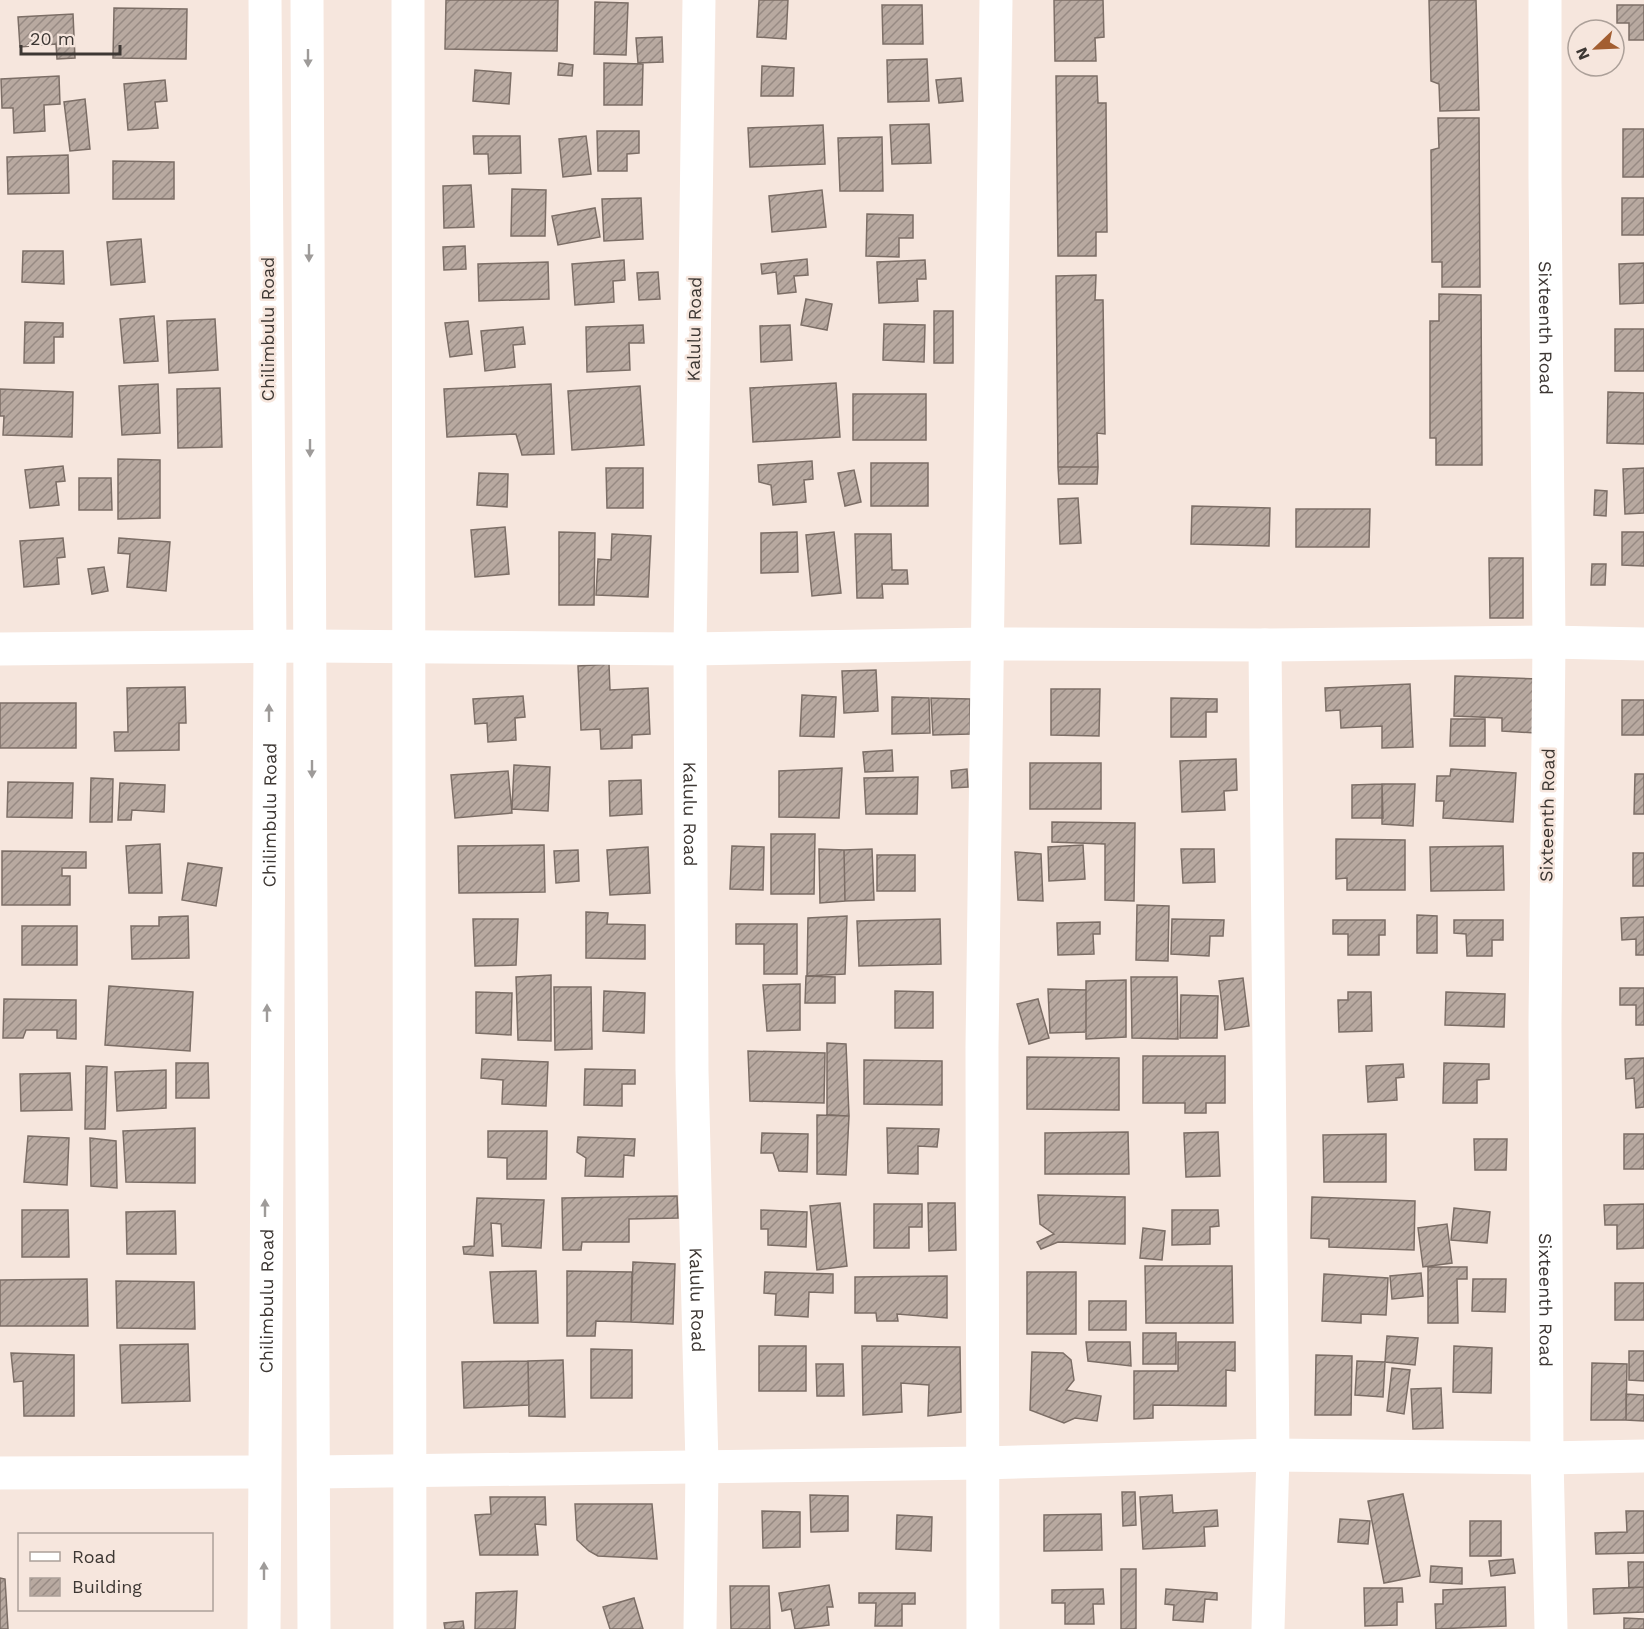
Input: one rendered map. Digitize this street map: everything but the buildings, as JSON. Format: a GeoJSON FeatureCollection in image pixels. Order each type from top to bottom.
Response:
{"type":"FeatureCollection","features":[{"type":"Feature","properties":{"kind":"street","name":"Chilimbulu Road"},"geometry":{"type":"LineString","coordinates":[[264,1629],[263,1472],[270,648],[265,0]]}},
{"type":"Feature","properties":{"kind":"street"},"geometry":{"type":"LineString","coordinates":[[307,0],[314,1629]]}},
{"type":"Feature","properties":{"kind":"street"},"geometry":{"type":"LineString","coordinates":[[408,0],[410,1629]]}},
{"type":"Feature","properties":{"kind":"street","name":"Kalulu Road"},"geometry":{"type":"LineString","coordinates":[[699,0],[690,649],[692,1083],[702,1465],[700,1629]]}},
{"type":"Feature","properties":{"kind":"street"},"geometry":{"type":"LineString","coordinates":[[983,1629],[982,1048],[996,0]]}},
{"type":"Feature","properties":{"kind":"street","name":"Sixteenth Road"},"geometry":{"type":"LineString","coordinates":[[1545,0],[1550,642],[1545,1023],[1547,1458],[1551,1629]]}},
{"type":"Feature","properties":{"kind":"street"},"geometry":{"type":"LineString","coordinates":[[0,649],[311,646],[690,649],[986,644],[1265,645],[1550,642],[1644,644]]}},
{"type":"Feature","properties":{"kind":"street"},"geometry":{"type":"LineString","coordinates":[[1265,645],[1273,1455],[1268,1629]]}},
{"type":"Feature","properties":{"kind":"street"},"geometry":{"type":"LineString","coordinates":[[315,1472],[982,1463],[1273,1455],[1547,1458],[1644,1456]]}},
{"type":"Feature","properties":{"kind":"street"},"geometry":{"type":"LineString","coordinates":[[0,1473],[263,1472]]}}]}
